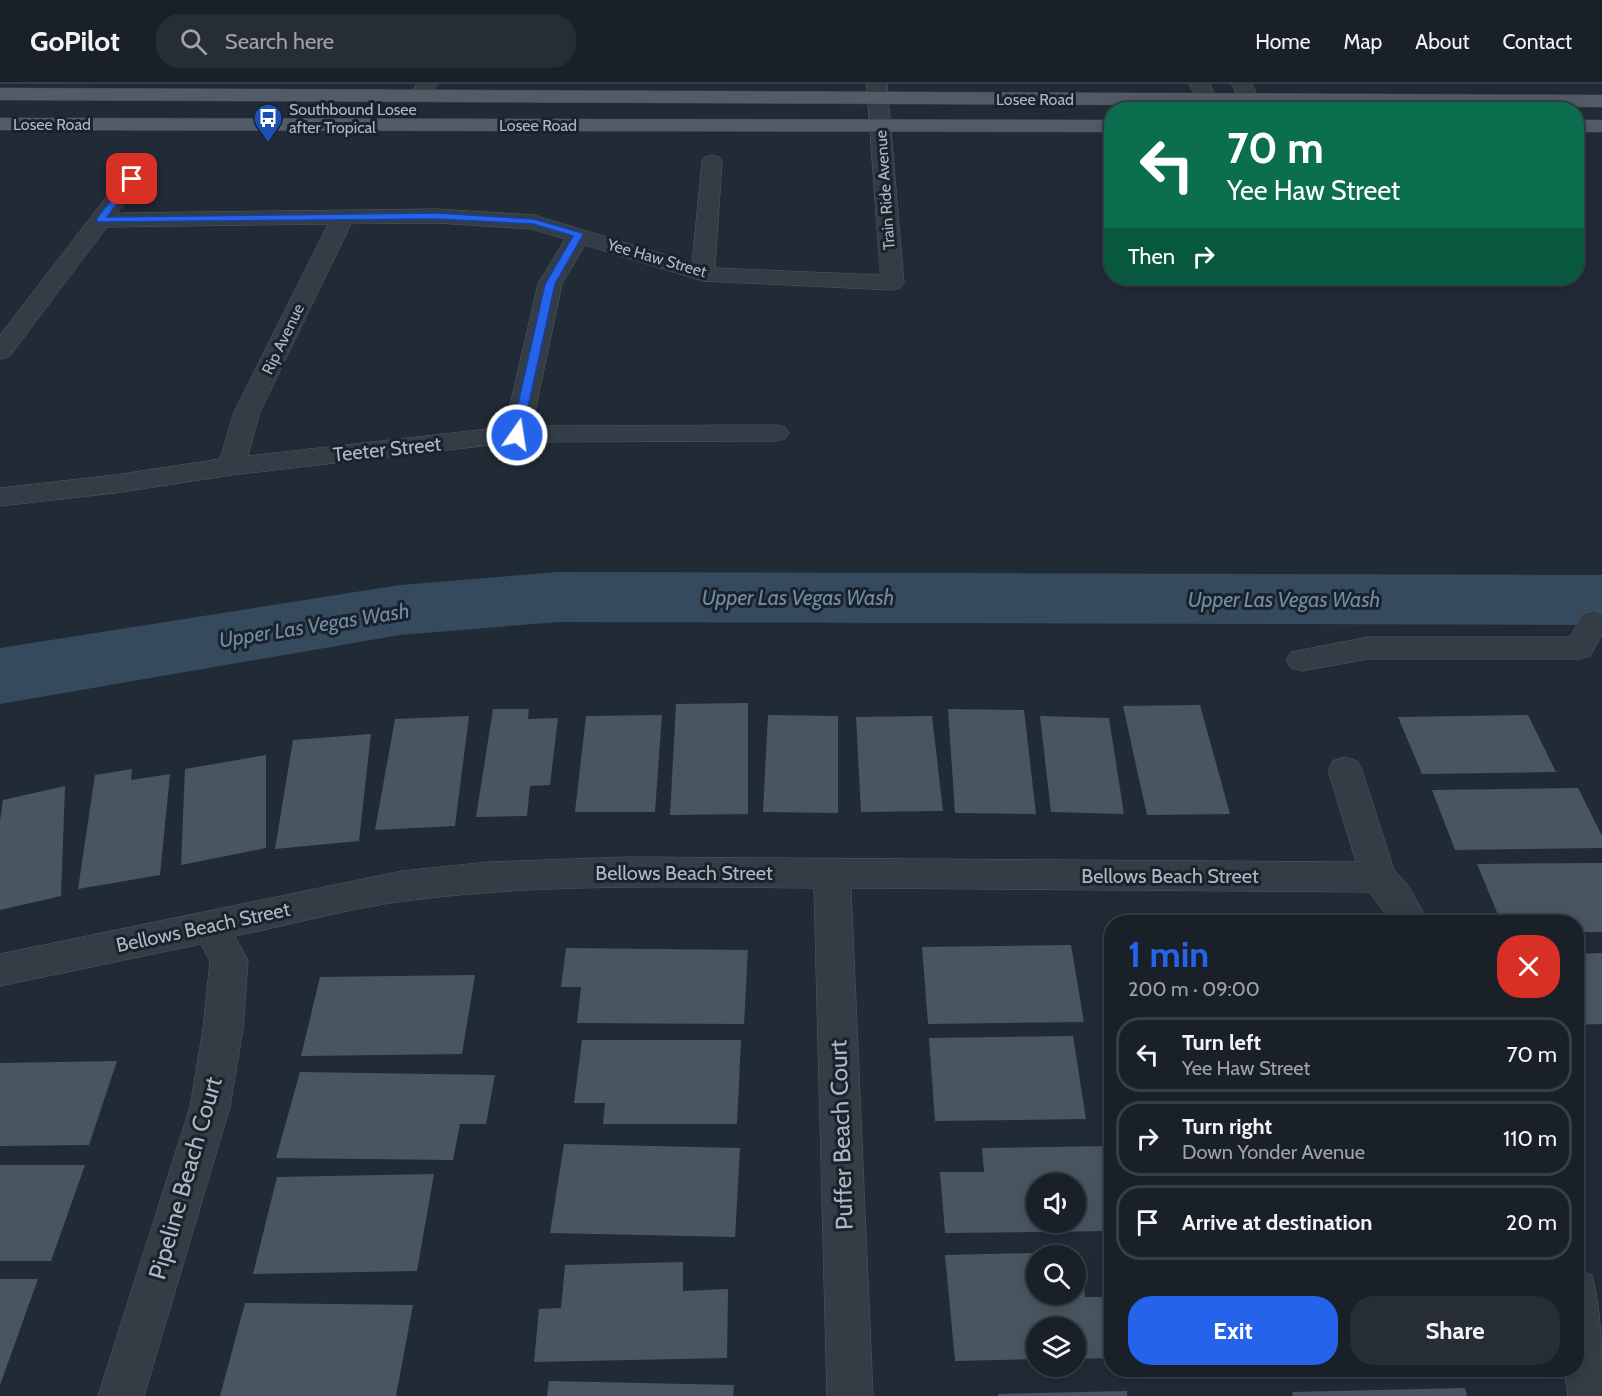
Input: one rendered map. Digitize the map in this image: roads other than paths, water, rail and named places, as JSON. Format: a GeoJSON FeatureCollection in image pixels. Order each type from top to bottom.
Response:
{"type":"FeatureCollection","features":[{"type":"Feature","properties":{"kind":"main road","name":"Losee Road"},"geometry":{"type":"LineString","coordinates":[[4,92],[424,90],[1246,92],[1602,101]]}},
{"type":"Feature","properties":{"kind":"main road","name":"Losee Road"},"geometry":{"type":"LineString","coordinates":[[0,124],[1104,126]]}},
{"type":"Feature","properties":{"kind":"main road"},"geometry":{"type":"LineString","coordinates":[[1584,126],[1602,126]]}},
{"type":"Feature","properties":{"kind":"street","name":"Train Ride Avenue"},"geometry":{"type":"LineString","coordinates":[[877,91],[892,283]]}},
{"type":"Feature","properties":{"kind":"street"},"geometry":{"type":"LineString","coordinates":[[703,273],[712,161]]}},
{"type":"Feature","properties":{"kind":"street"},"geometry":{"type":"LineString","coordinates":[[0,352],[132,179]]}},
{"type":"Feature","properties":{"kind":"street","name":"Yee Haw Street"},"geometry":{"type":"LineString","coordinates":[[100,220],[437,216],[534,222],[703,273],[892,283]]}},
{"type":"Feature","properties":{"kind":"street","name":"Rip Avenue"},"geometry":{"type":"LineString","coordinates":[[232,466],[247,412],[343,217]]}},
{"type":"Feature","properties":{"kind":"street"},"geometry":{"type":"LineString","coordinates":[[517,435],[550,284],[579,235]]}},
{"type":"Feature","properties":{"kind":"street","name":"Teeter Street"},"geometry":{"type":"LineString","coordinates":[[0,497],[115,484],[232,466],[517,435],[776,433]]}},
{"type":"Feature","properties":{"kind":"street"},"geometry":{"type":"LineString","coordinates":[[1302,660],[1368,648],[1579,648],[1594,622]]}},
{"type":"Feature","properties":{"kind":"street"},"geometry":{"type":"LineString","coordinates":[[1345,770],[1378,877],[1407,915]]}},
{"type":"Feature","properties":{"kind":"street","name":"Bellows Beach Street"},"geometry":{"type":"LineString","coordinates":[[0,970],[402,886],[488,877],[627,872],[1378,877]]}},
{"type":"Feature","properties":{"kind":"street","name":"Puffer Beach Court"},"geometry":{"type":"LineString","coordinates":[[832,873],[850,1396]]}},
{"type":"Feature","properties":{"kind":"street","name":"Pipeline Beach Court"},"geometry":{"type":"LineString","coordinates":[[120,1396],[210,1107],[223,1029],[229,961],[210,926]]}},
{"type":"Feature","properties":{"kind":"street"},"geometry":{"type":"LineString","coordinates":[[1584,1292],[1602,1292]]}},
{"type":"Feature","properties":{"kind":"street"},"geometry":{"type":"LineString","coordinates":[[1584,1344],[1591,1396]]}},
{"type":"Feature","properties":{"kind":"waterway","name":"Upper Las Vegas Wash"},"geometry":{"type":"LineString","coordinates":[[0,676],[400,610],[558,597],[1602,600]]}},
{"type":"Feature","properties":{"kind":"place","name":"Southbound Losee after Tropical"},"geometry":{"type":"Point","coordinates":[268,144]}}]}
